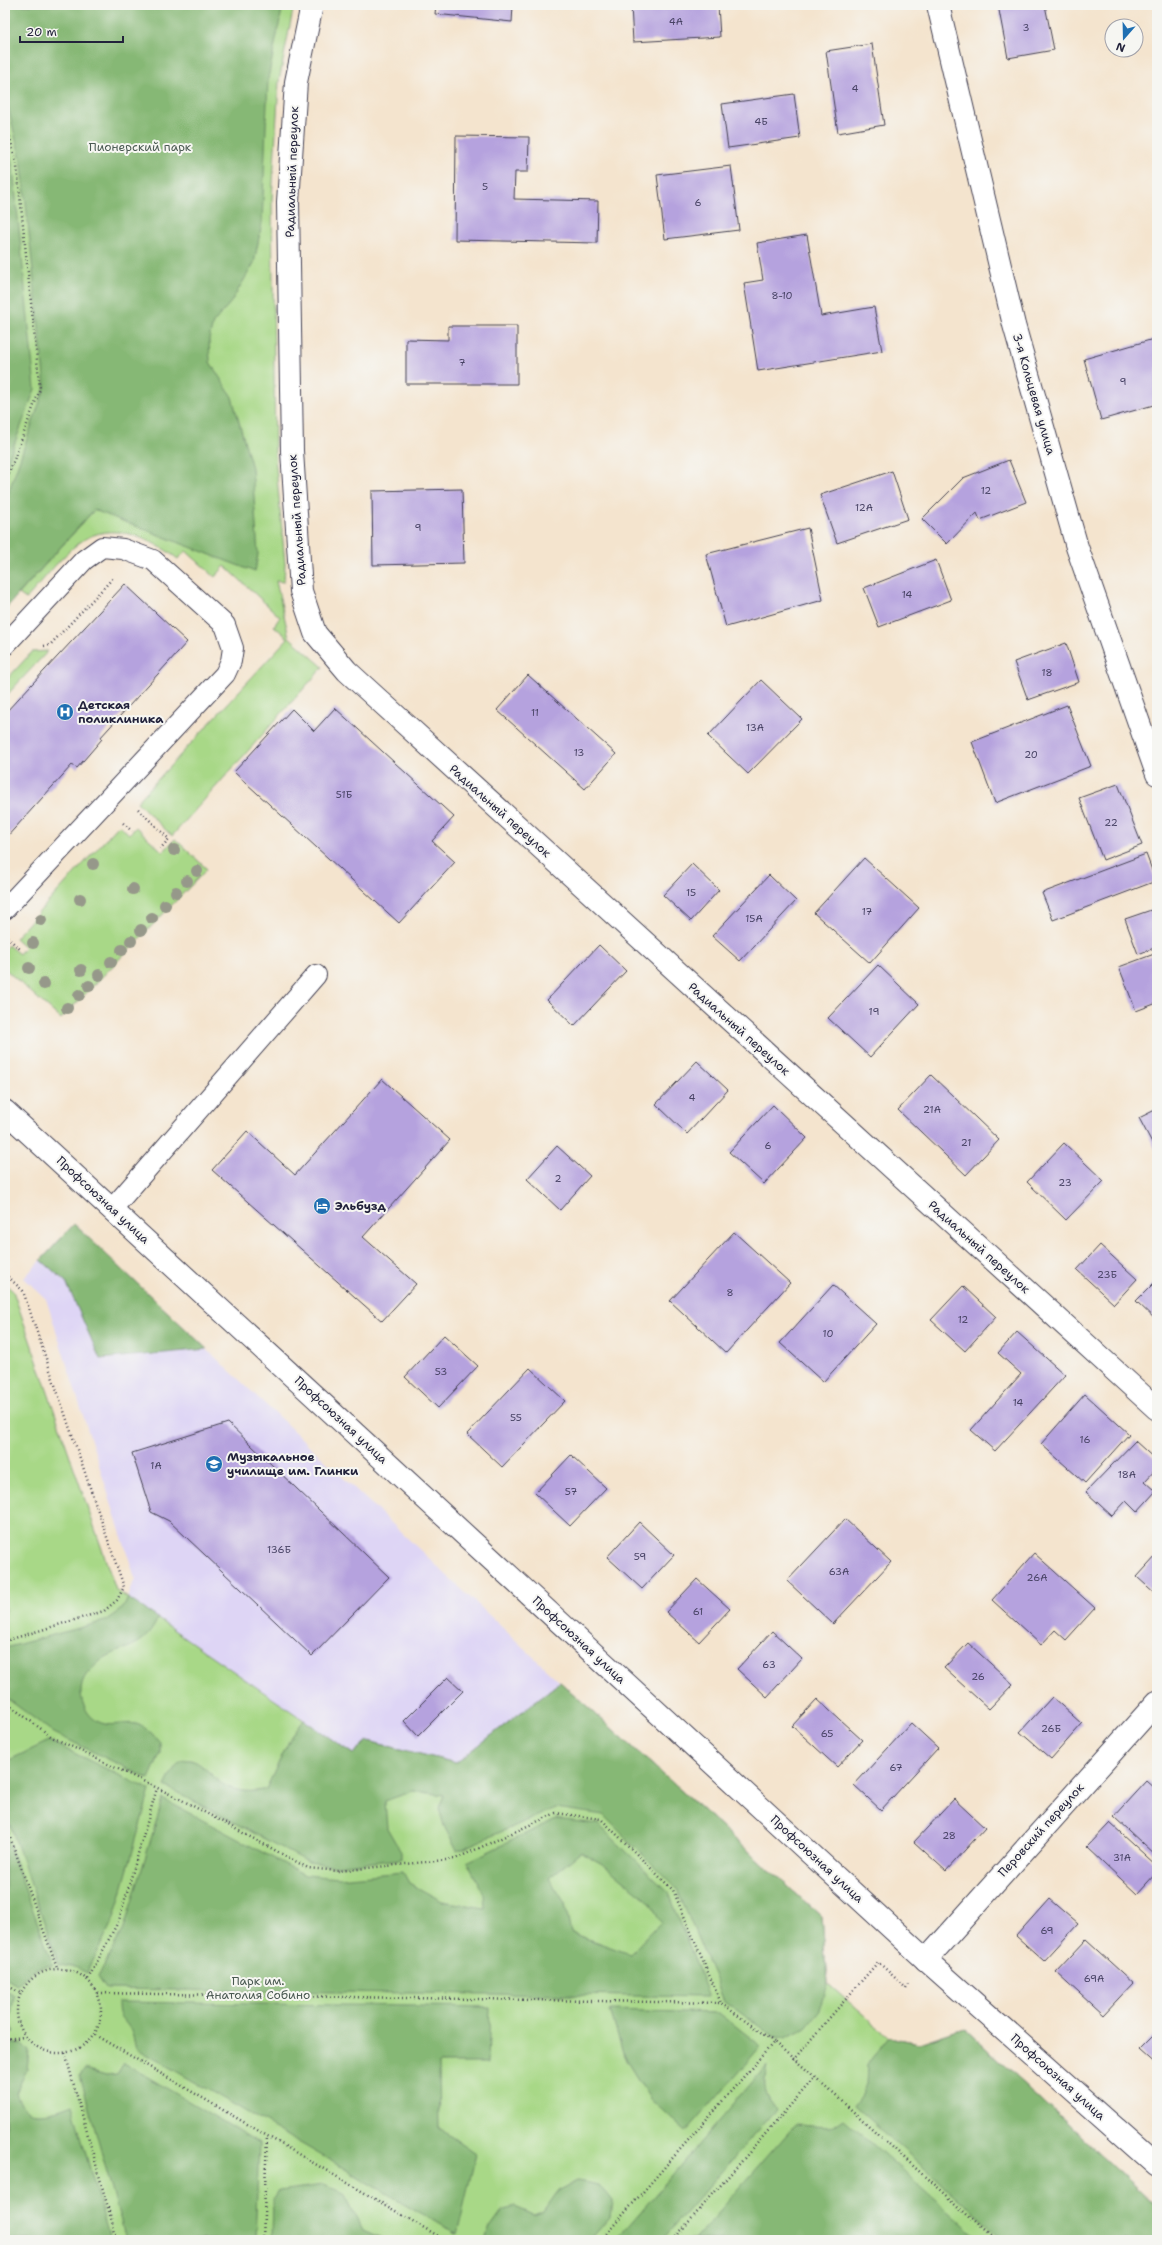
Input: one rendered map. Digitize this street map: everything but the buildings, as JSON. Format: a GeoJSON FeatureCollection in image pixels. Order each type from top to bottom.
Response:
{"type":"FeatureCollection","features":[{"type":"Feature","properties":{"kind":"street","name":"Радиальный переулок"},"geometry":{"type":"LineString","coordinates":[[312,5],[296,82],[288,202],[292,451],[300,583],[301,591],[315,633],[346,671],[1157,1410]]}},
{"type":"Feature","properties":{"kind":"street","name":"3-я Кольцевая улица"},"geometry":{"type":"LineString","coordinates":[[938,5],[1014,325],[1075,539],[1157,774]]}},
{"type":"Feature","properties":{"kind":"street","name":"Профсоюзная улица"},"geometry":{"type":"LineString","coordinates":[[5,1111],[926,1960],[1157,2165]]}},
{"type":"Feature","properties":{"kind":"street","name":"Перовский переулок"},"geometry":{"type":"LineString","coordinates":[[926,1960],[1157,1702]]}},
{"type":"Feature","properties":{"kind":"lane"},"geometry":{"type":"LineString","coordinates":[[5,645],[84,560],[102,547],[123,548],[153,560],[225,625],[233,648],[231,660],[225,674],[5,909]]}},
{"type":"Feature","properties":{"kind":"lane"},"geometry":{"type":"LineString","coordinates":[[112,1209],[316,975]]}},
{"type":"Feature","properties":{"kind":"path"},"geometry":{"type":"LineString","coordinates":[[5,117],[18,167],[40,389],[5,484]]}},
{"type":"Feature","properties":{"kind":"path"},"geometry":{"type":"LineString","coordinates":[[36,646],[50,645],[116,574]]}},
{"type":"Feature","properties":{"kind":"path"},"geometry":{"type":"LineString","coordinates":[[141,806],[137,810],[169,839],[160,849]]}},
{"type":"Feature","properties":{"kind":"path"},"geometry":{"type":"LineString","coordinates":[[7,938],[21,950]]}},
{"type":"Feature","properties":{"kind":"path"},"geometry":{"type":"LineString","coordinates":[[5,1274],[23,1291],[124,1586],[117,1600],[104,1611],[5,1641]]}},
{"type":"Feature","properties":{"kind":"path"},"geometry":{"type":"LineString","coordinates":[[5,1702],[52,1737],[157,1788],[308,1868],[338,1871],[455,1859],[556,1813],[601,1819],[673,1890],[721,2003],[774,2042],[793,2060],[815,2077],[995,2240]]}},
{"type":"Feature","properties":{"kind":"path"},"geometry":{"type":"LineString","coordinates":[[88,1979],[119,1920],[157,1788]]}},
{"type":"Feature","properties":{"kind":"path"},"geometry":{"type":"LineString","coordinates":[[5,1823],[57,1968]]}},
{"type":"Feature","properties":{"kind":"path"},"geometry":{"type":"LineString","coordinates":[[793,2060],[878,1962],[906,1988],[926,1960]]}},
{"type":"Feature","properties":{"kind":"path"},"geometry":{"type":"LineString","coordinates":[[57,1968],[74,1970],[88,1979],[98,1993],[102,2008],[100,2022],[95,2035],[81,2047],[65,2053],[49,2053],[36,2047],[24,2037],[18,2023],[16,2008],[20,1993],[29,1980],[42,1972],[57,1968]]}},
{"type":"Feature","properties":{"kind":"path"},"geometry":{"type":"LineString","coordinates":[[5,1984],[20,1993]]}},
{"type":"Feature","properties":{"kind":"path"},"geometry":{"type":"LineString","coordinates":[[98,1993],[721,2003]]}},
{"type":"Feature","properties":{"kind":"path"},"geometry":{"type":"LineString","coordinates":[[95,2035],[445,2240]]}},
{"type":"Feature","properties":{"kind":"path"},"geometry":{"type":"LineString","coordinates":[[5,2039],[24,2037]]}},
{"type":"Feature","properties":{"kind":"path"},"geometry":{"type":"LineString","coordinates":[[601,2240],[774,2042]]}},
{"type":"Feature","properties":{"kind":"path"},"geometry":{"type":"LineString","coordinates":[[65,2053],[117,2240]]}},
{"type":"Feature","properties":{"kind":"path"},"geometry":{"type":"LineString","coordinates":[[673,2240],[815,2077]]}},
{"type":"Feature","properties":{"kind":"path"},"geometry":{"type":"LineString","coordinates":[[263,2240],[267,2136]]}},
{"type":"Feature","properties":{"kind":"shaded area","name":"Музыкальное училище им. Глинки"},"geometry":{"type":"Polygon","coordinates":[[[74,1224],[560,1682],[456,1763],[368,1741],[353,1754],[128,1598],[135,1578],[46,1299],[24,1278],[74,1224]]]}},
{"type":"Feature","properties":{"kind":"green space","name":"Пионерский парк"},"geometry":{"type":"Polygon","coordinates":[[[5,5],[294,5],[279,81],[272,199],[275,455],[285,563],[284,582],[276,581],[289,637],[323,667],[172,836],[137,802],[288,638],[274,626],[280,617],[225,566],[215,577],[186,551],[178,559],[157,545],[134,535],[122,533],[110,532],[87,538],[71,549],[63,557],[26,599],[19,594],[94,510],[5,609],[5,5]]]}},
{"type":"Feature","properties":{"kind":"green space","name":"Пионерский парк"},"geometry":{"type":"Polygon","coordinates":[[[5,5],[283,5],[268,79],[262,223],[254,263],[231,302],[213,323],[209,339],[210,362],[232,397],[252,468],[258,554],[255,572],[94,510],[5,609],[5,502],[45,387],[22,165],[5,94],[5,5]]]}},
{"type":"Feature","properties":{"kind":"green space"},"geometry":{"type":"Polygon","coordinates":[[[5,137],[13,168],[35,389],[5,469],[5,137]]]}},
{"type":"Feature","properties":{"kind":"green space"},"geometry":{"type":"Polygon","coordinates":[[[48,651],[5,697],[5,681],[32,652],[48,651]]]}},
{"type":"Feature","properties":{"kind":"green space"},"geometry":{"type":"Polygon","coordinates":[[[119,825],[129,834],[136,827],[163,852],[175,839],[207,869],[61,1019],[5,969],[5,949],[8,945],[19,954],[25,947],[15,938],[119,825]]]}},
{"type":"Feature","properties":{"kind":"green space"},"geometry":{"type":"Polygon","coordinates":[[[74,1224],[207,1349],[100,1359],[66,1282],[41,1260],[74,1224]]]}},
{"type":"Feature","properties":{"kind":"green space","name":"Парк им. Анатолия Собино"},"geometry":{"type":"Polygon","coordinates":[[[5,1284],[13,1291],[116,1590],[353,1754],[368,1741],[456,1763],[560,1682],[822,1917],[827,1983],[889,2037],[919,2043],[964,2028],[1157,2207],[1157,2240],[5,2240],[5,1284]]]}},
{"type":"Feature","properties":{"kind":"green space"},"geometry":{"type":"Polygon","coordinates":[[[128,1598],[158,1618],[148,1634],[142,1640],[130,1647],[106,1657],[90,1671],[85,1677],[82,1685],[82,1702],[91,1716],[97,1721],[105,1724],[136,1724],[143,1727],[155,1736],[160,1742],[160,1754],[149,1779],[54,1733],[5,1697],[5,1648],[105,1621],[123,1608],[128,1598]]]}},
{"type":"Feature","properties":{"kind":"green space"},"geometry":{"type":"Polygon","coordinates":[[[560,1682],[822,1917],[827,1983],[818,2013],[807,2027],[786,2038],[774,2037],[724,2001],[677,1889],[603,1815],[556,1808],[457,1851],[444,1826],[439,1808],[444,1795],[413,1791],[385,1801],[387,1828],[401,1852],[401,1859],[337,1866],[308,1862],[165,1786],[172,1772],[179,1763],[188,1760],[199,1764],[219,1782],[234,1789],[255,1791],[266,1789],[290,1739],[304,1720],[353,1754],[368,1741],[456,1763],[560,1682]]]}},
{"type":"Feature","properties":{"kind":"green space"},"geometry":{"type":"Polygon","coordinates":[[[49,1741],[150,1790],[114,1918],[87,1973],[75,1967],[59,1965],[5,1810],[5,1762],[49,1741]]]}},
{"type":"Feature","properties":{"kind":"green space"},"geometry":{"type":"Polygon","coordinates":[[[163,1799],[305,1875],[338,1878],[403,1872],[409,1883],[442,1901],[485,1908],[484,1894],[467,1862],[556,1819],[598,1824],[669,1893],[709,1997],[106,1989],[98,1977],[125,1925],[163,1799]],[[581,1852],[549,1878],[565,1903],[571,1933],[630,1954],[661,1922],[650,1902],[604,1865],[581,1852]]]}},
{"type":"Feature","properties":{"kind":"green space"},"geometry":{"type":"Polygon","coordinates":[[[5,1834],[53,1965],[42,1967],[33,1971],[17,1985],[5,1978],[5,1834]]]}},
{"type":"Feature","properties":{"kind":"green space"},"geometry":{"type":"Polygon","coordinates":[[[5,1990],[14,1996],[10,2023],[14,2032],[5,2033],[5,1990]]]}},
{"type":"Feature","properties":{"kind":"green space"},"geometry":{"type":"Polygon","coordinates":[[[118,2002],[490,2007],[488,2063],[438,2063],[439,2128],[476,2154],[457,2234],[136,2048],[131,2031],[120,2015],[118,2002]]]}},
{"type":"Feature","properties":{"kind":"green space"},"geometry":{"type":"Polygon","coordinates":[[[610,2010],[719,2013],[761,2046],[686,2132],[650,2099],[624,2057],[610,2010]]]}},
{"type":"Feature","properties":{"kind":"green space"},"geometry":{"type":"Polygon","coordinates":[[[964,2028],[1157,2207],[1157,2240],[1004,2240],[854,2105],[862,2094],[866,2084],[867,2064],[889,2037],[919,2043],[964,2028]]]}},
{"type":"Feature","properties":{"kind":"green space"},"geometry":{"type":"Polygon","coordinates":[[[21,2043],[29,2051],[27,2069],[16,2093],[20,2102],[28,2111],[40,2113],[54,2111],[72,2105],[110,2240],[5,2240],[5,2045],[21,2043]]]}},
{"type":"Feature","properties":{"kind":"green space"},"geometry":{"type":"Polygon","coordinates":[[[124,2063],[259,2143],[255,2240],[126,2240],[80,2076],[85,2069],[106,2075],[117,2074],[124,2063]]]}},
{"type":"Feature","properties":{"kind":"green space"},"geometry":{"type":"Polygon","coordinates":[[[767,2065],[765,2078],[766,2093],[776,2109],[662,2240],[616,2240],[767,2065]]]}},
{"type":"Feature","properties":{"kind":"green space"},"geometry":{"type":"Polygon","coordinates":[[[843,2118],[981,2240],[694,2240],[795,2125],[830,2127],[843,2118]]]}},
{"type":"Feature","properties":{"kind":"green space"},"geometry":{"type":"Polygon","coordinates":[[[577,2181],[599,2185],[612,2201],[610,2217],[590,2240],[485,2240],[489,2229],[502,2211],[515,2207],[534,2215],[544,2211],[558,2191],[577,2181]]]}},
{"type":"Feature","properties":{"kind":"green space"},"geometry":{"type":"Polygon","coordinates":[[[324,2185],[344,2193],[363,2230],[386,2240],[272,2240],[273,2199],[278,2191],[324,2185]]]}},
{"type":"Feature","properties":{"kind":"place","name":"Детская поликлиника"},"geometry":{"type":"Point","coordinates":[65,712]}},
{"type":"Feature","properties":{"kind":"place","name":"Эльбузд"},"geometry":{"type":"Point","coordinates":[322,1206]}},
{"type":"Feature","properties":{"kind":"place","name":"Музыкальное училище им. Глинки"},"geometry":{"type":"Point","coordinates":[214,1464]}}]}
